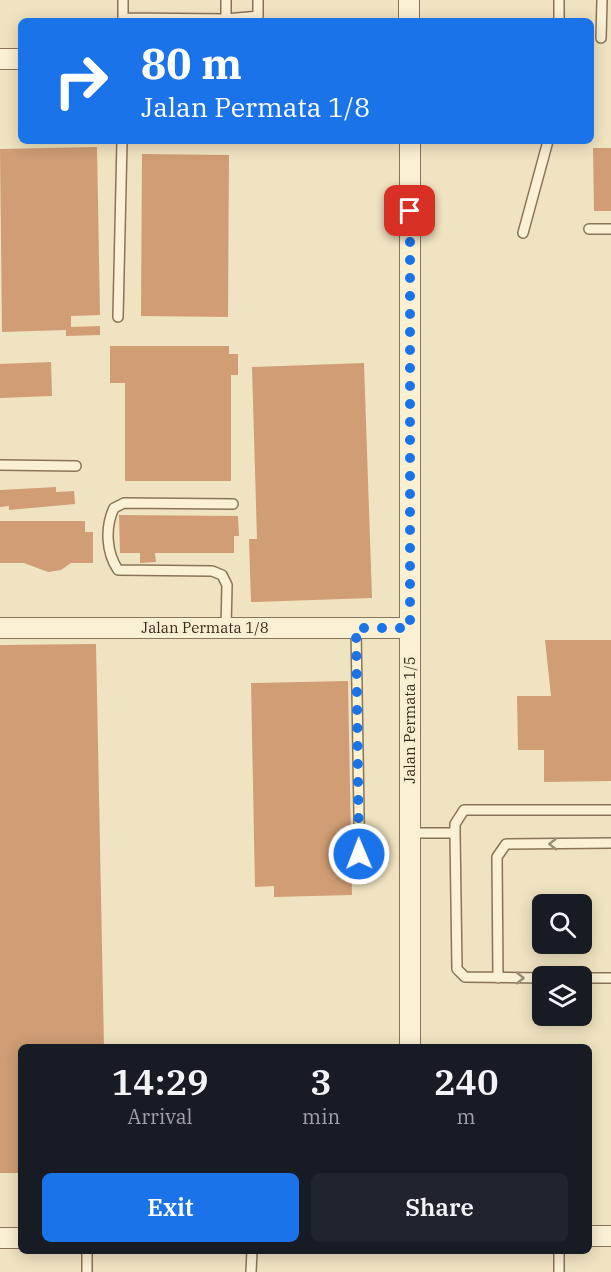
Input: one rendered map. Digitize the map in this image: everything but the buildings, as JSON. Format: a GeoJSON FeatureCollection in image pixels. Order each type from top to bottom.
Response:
{"type":"FeatureCollection","features":[{"type":"Feature","properties":{"kind":"street"},"geometry":{"type":"LineString","coordinates":[[409,0],[410,18]]}},
{"type":"Feature","properties":{"kind":"street"},"geometry":{"type":"LineString","coordinates":[[0,59],[18,59]]}},
{"type":"Feature","properties":{"kind":"street","name":"Jalan Permata 1/5"},"geometry":{"type":"LineString","coordinates":[[410,144],[410,1044]]}},
{"type":"Feature","properties":{"kind":"street","name":"Jalan Permata 1/8"},"geometry":{"type":"LineString","coordinates":[[0,628],[410,628]]}},
{"type":"Feature","properties":{"kind":"street"},"geometry":{"type":"LineString","coordinates":[[592,1236],[611,1236]]}},
{"type":"Feature","properties":{"kind":"street"},"geometry":{"type":"LineString","coordinates":[[0,1238],[18,1238]]}},
{"type":"Feature","properties":{"kind":"lane"},"geometry":{"type":"LineString","coordinates":[[123,0],[123,18]]}},
{"type":"Feature","properties":{"kind":"lane"},"geometry":{"type":"LineString","coordinates":[[226,0],[226,18]]}},
{"type":"Feature","properties":{"kind":"lane"},"geometry":{"type":"LineString","coordinates":[[237,18],[258,16],[258,0]]}},
{"type":"Feature","properties":{"kind":"lane"},"geometry":{"type":"LineString","coordinates":[[559,0],[559,18]]}},
{"type":"Feature","properties":{"kind":"lane"},"geometry":{"type":"LineString","coordinates":[[601,38],[602,0]]}},
{"type":"Feature","properties":{"kind":"lane"},"geometry":{"type":"LineString","coordinates":[[118,317],[122,144]]}},
{"type":"Feature","properties":{"kind":"lane"},"geometry":{"type":"LineString","coordinates":[[523,233],[547,144]]}},
{"type":"Feature","properties":{"kind":"lane"},"geometry":{"type":"LineString","coordinates":[[589,229],[611,229]]}},
{"type":"Feature","properties":{"kind":"lane"},"geometry":{"type":"LineString","coordinates":[[0,465],[76,466]]}},
{"type":"Feature","properties":{"kind":"lane"},"geometry":{"type":"LineString","coordinates":[[226,628],[227,585],[222,575],[212,571],[118,570],[109,556],[109,518],[114,508],[124,504],[233,504]]}},
{"type":"Feature","properties":{"kind":"lane"},"geometry":{"type":"LineString","coordinates":[[356,628],[360,877]]}},
{"type":"Feature","properties":{"kind":"lane"},"geometry":{"type":"LineString","coordinates":[[532,978],[465,977],[457,969],[455,824],[464,810],[611,810]]}},
{"type":"Feature","properties":{"kind":"lane"},"geometry":{"type":"LineString","coordinates":[[410,833],[455,833]]}},
{"type":"Feature","properties":{"kind":"lane"},"geometry":{"type":"LineString","coordinates":[[498,978],[497,857],[506,844],[611,843]]}},
{"type":"Feature","properties":{"kind":"lane"},"geometry":{"type":"LineString","coordinates":[[592,978],[611,978]]}},
{"type":"Feature","properties":{"kind":"lane"},"geometry":{"type":"LineString","coordinates":[[87,1254],[87,1272]]}},
{"type":"Feature","properties":{"kind":"lane"},"geometry":{"type":"LineString","coordinates":[[251,1272],[252,1254]]}},
{"type":"Feature","properties":{"kind":"lane"},"geometry":{"type":"LineString","coordinates":[[559,1254],[559,1272]]}},
{"type":"Feature","properties":{"kind":"route"},"geometry":{"type":"LineString","coordinates":[[359,854],[356,628],[410,628],[410,211]]}}]}
